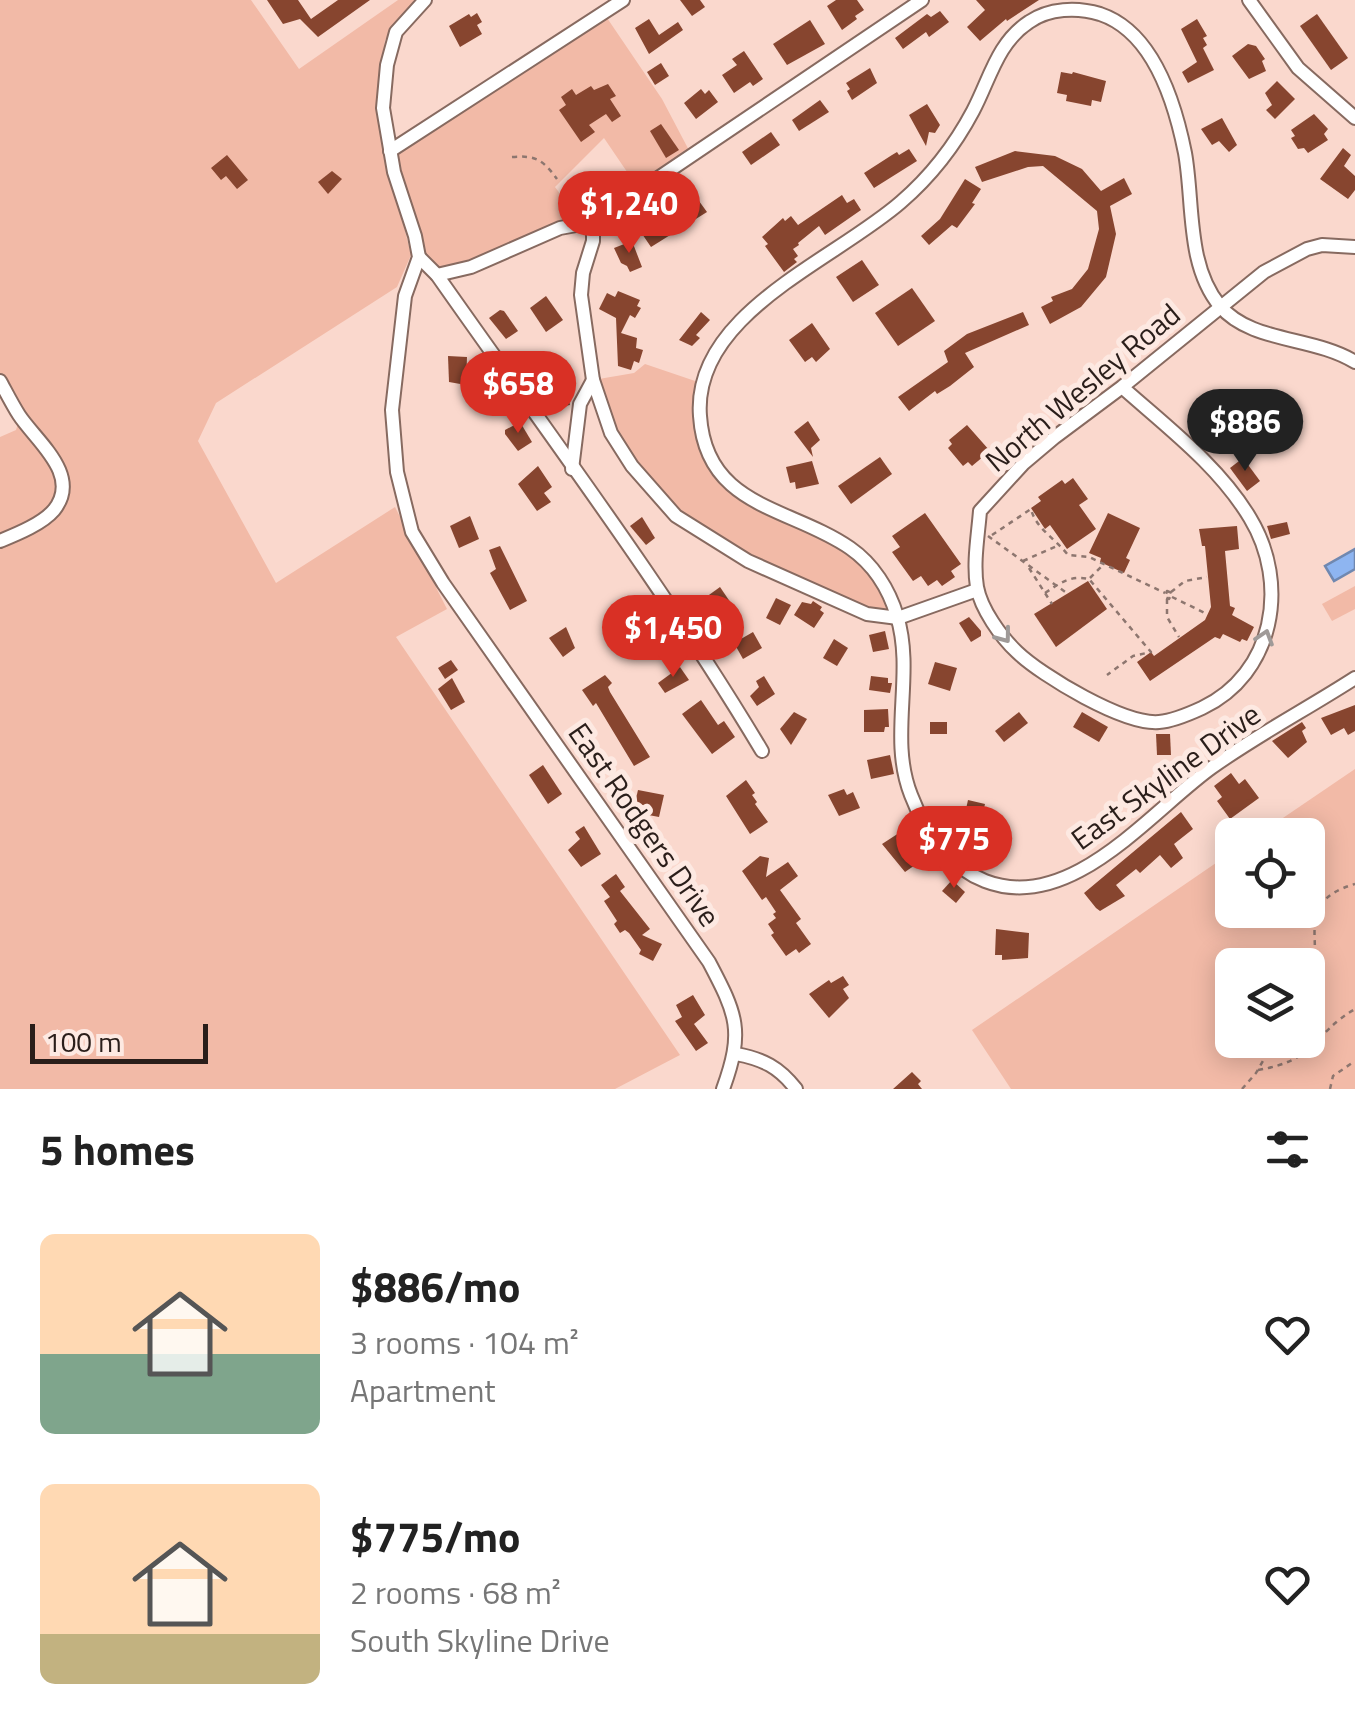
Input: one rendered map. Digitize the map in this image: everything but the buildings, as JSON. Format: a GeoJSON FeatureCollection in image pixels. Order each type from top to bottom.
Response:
{"type":"FeatureCollection","features":[{"type":"Feature","properties":{"kind":"street"},"geometry":{"type":"LineString","coordinates":[[425,0],[396,32],[386,65],[383,108],[390,151],[419,257],[437,276],[716,675],[762,751]]}},
{"type":"Feature","properties":{"kind":"street"},"geometry":{"type":"LineString","coordinates":[[390,151],[624,0]]}},
{"type":"Feature","properties":{"kind":"street"},"geometry":{"type":"LineString","coordinates":[[437,276],[472,267],[560,228],[593,222],[922,0]]}},
{"type":"Feature","properties":{"kind":"street"},"geometry":{"type":"LineString","coordinates":[[1249,0],[1298,68],[1355,118]]}},
{"type":"Feature","properties":{"kind":"street"},"geometry":{"type":"LineString","coordinates":[[898,618],[885,586],[852,549],[745,497],[717,468],[700,421],[699,396],[704,372],[744,315],[913,191],[962,130],[1000,50],[1031,20],[1049,12],[1087,11],[1130,31],[1153,62],[1170,100],[1185,152],[1200,272],[1220,306],[1255,331],[1325,346],[1355,362]]}},
{"type":"Feature","properties":{"kind":"street"},"geometry":{"type":"LineString","coordinates":[[593,222],[581,295],[592,380],[611,433],[644,481],[676,516],[748,561],[846,608],[898,618],[977,590]]}},
{"type":"Feature","properties":{"kind":"street","name":"North Wesley Road"},"geometry":{"type":"LineString","coordinates":[[984,535],[980,511],[1023,464],[1220,306],[1264,272],[1308,249],[1355,247]]}},
{"type":"Feature","properties":{"kind":"street","name":"East Rodgers Drive"},"geometry":{"type":"LineString","coordinates":[[419,257],[405,296],[392,410],[397,472],[412,532],[442,583],[710,962],[736,1024],[736,1054],[724,1089]]}},
{"type":"Feature","properties":{"kind":"street"},"geometry":{"type":"LineString","coordinates":[[572,469],[580,404],[592,380]]}},
{"type":"Feature","properties":{"kind":"street"},"geometry":{"type":"LineString","coordinates":[[0,381],[20,417],[57,464],[62,480],[61,496],[53,511],[0,542]]}},
{"type":"Feature","properties":{"kind":"street"},"geometry":{"type":"LineString","coordinates":[[984,535],[977,590],[1002,636],[1063,683],[1124,716],[1159,722],[1212,703],[1244,676],[1269,633],[1272,604],[1268,566],[1252,521],[1206,463],[1122,387]]}},
{"type":"Feature","properties":{"kind":"street","name":"East Skyline Drive"},"geometry":{"type":"LineString","coordinates":[[898,618],[902,761],[908,788],[934,842],[968,874],[994,884],[1038,886],[1056,882],[1094,862],[1214,766],[1355,678]]}},
{"type":"Feature","properties":{"kind":"street"},"geometry":{"type":"LineString","coordinates":[[736,1054],[760,1058],[783,1072],[796,1089]]}},
{"type":"Feature","properties":{"kind":"path"},"geometry":{"type":"LineString","coordinates":[[512,157],[542,160],[557,179]]}},
{"type":"Feature","properties":{"kind":"path"},"geometry":{"type":"LineString","coordinates":[[1068,594],[984,535],[1030,509],[1041,530],[1052,535],[1068,555],[1089,557],[1207,614]]}},
{"type":"Feature","properties":{"kind":"path"},"geometry":{"type":"LineString","coordinates":[[1022,561],[1060,544]]}},
{"type":"Feature","properties":{"kind":"path"},"geometry":{"type":"LineString","coordinates":[[1090,579],[1103,564]]}},
{"type":"Feature","properties":{"kind":"path"},"geometry":{"type":"LineString","coordinates":[[1027,565],[1052,604]]}},
{"type":"Feature","properties":{"kind":"path"},"geometry":{"type":"LineString","coordinates":[[1045,593],[1074,577],[1090,579],[1151,652],[1133,656],[1107,675]]}},
{"type":"Feature","properties":{"kind":"path"},"geometry":{"type":"LineString","coordinates":[[1179,637],[1167,617],[1170,596],[1185,581],[1208,578]]}},
{"type":"Feature","properties":{"kind":"path"},"geometry":{"type":"LineString","coordinates":[[1313,948],[1312,923],[1326,900],[1355,884]]}},
{"type":"Feature","properties":{"kind":"path"},"geometry":{"type":"LineString","coordinates":[[1258,1070],[1284,1066],[1305,1055],[1335,1021],[1355,1009]]}},
{"type":"Feature","properties":{"kind":"path"},"geometry":{"type":"LineString","coordinates":[[1242,1089],[1265,1058]]}},
{"type":"Feature","properties":{"kind":"path"},"geometry":{"type":"LineString","coordinates":[[1330,1089],[1334,1076],[1355,1061]]}},
{"type":"Feature","properties":{"kind":"shaded area"},"geometry":{"type":"Polygon","coordinates":[[[0,0],[251,0],[299,69],[398,0],[425,0],[385,40],[376,113],[411,255],[397,287],[216,403],[198,441],[276,583],[395,507],[447,609],[396,637],[680,1055],[615,1089],[0,1089],[0,437],[16,430],[20,417],[0,381],[0,0]]]}},
{"type":"Feature","properties":{"kind":"shaded area"},"geometry":{"type":"Polygon","coordinates":[[[603,12],[662,99],[692,156],[640,191],[604,138],[555,187],[582,223],[437,275],[419,257],[390,151],[603,12]]]}},
{"type":"Feature","properties":{"kind":"shaded area"},"geometry":{"type":"Polygon","coordinates":[[[645,364],[701,383],[700,421],[730,484],[831,538],[876,573],[898,618],[863,613],[696,530],[632,466],[593,380],[634,373],[645,364]]]}},
{"type":"Feature","properties":{"kind":"shaded area"},"geometry":{"type":"Polygon","coordinates":[[[1355,586],[1355,609],[1332,621],[1322,604],[1355,586]]]}},
{"type":"Feature","properties":{"kind":"shaded area"},"geometry":{"type":"Polygon","coordinates":[[[1355,769],[1355,1089],[1011,1089],[972,1030],[1215,864],[1215,928],[1325,928],[1325,818],[1283,818],[1355,769]]]}},
{"type":"Feature","properties":{"kind":"water"},"geometry":{"type":"Polygon","coordinates":[[[1355,549],[1355,569],[1334,581],[1325,566],[1355,549]]]}}]}
